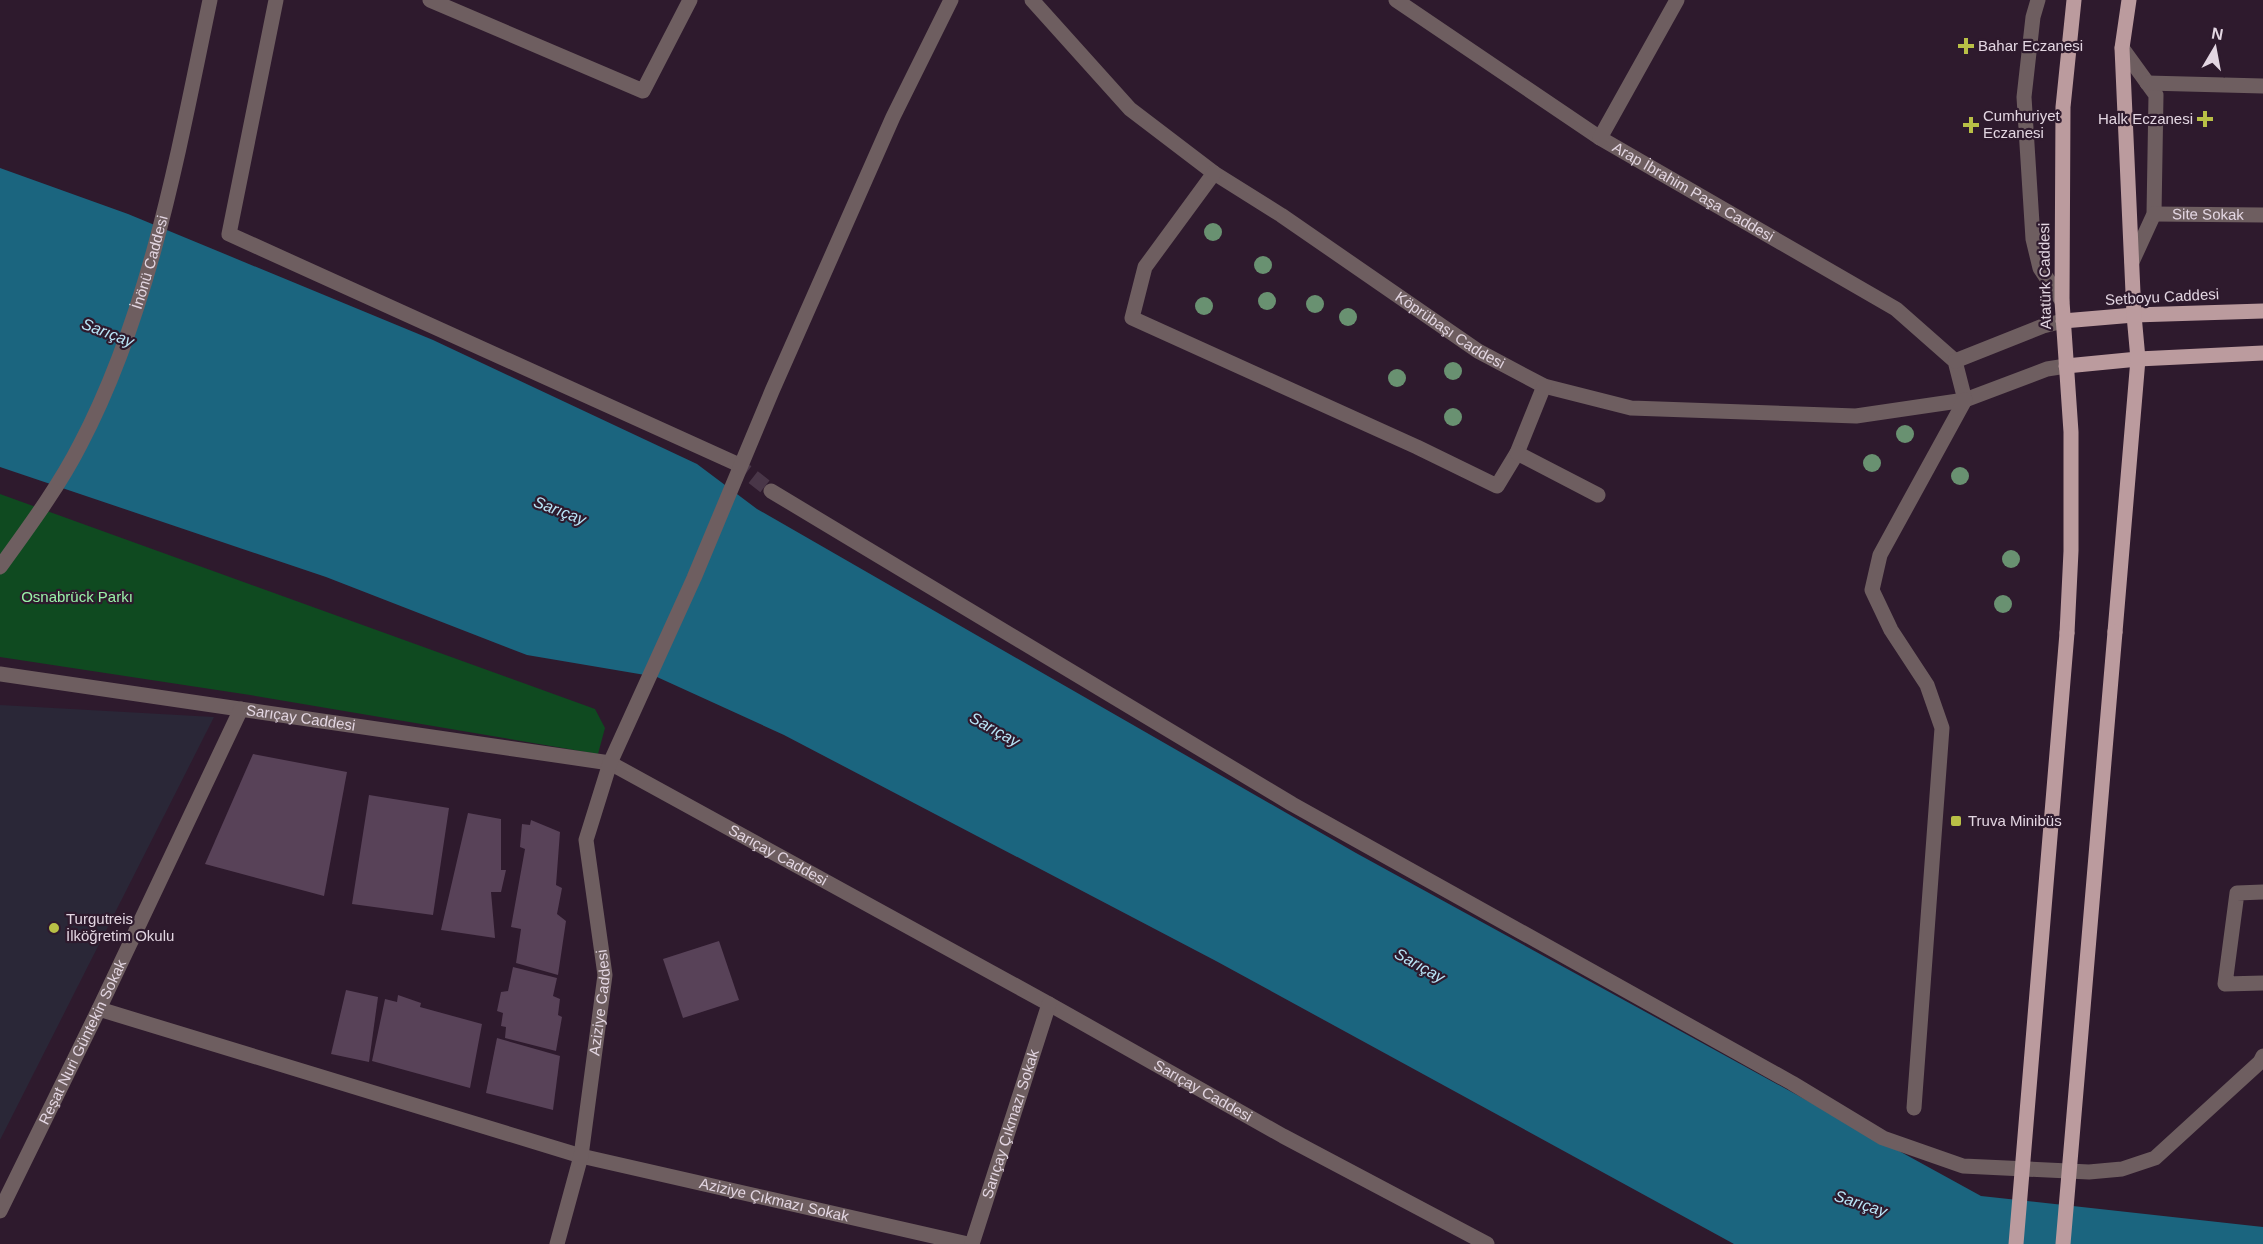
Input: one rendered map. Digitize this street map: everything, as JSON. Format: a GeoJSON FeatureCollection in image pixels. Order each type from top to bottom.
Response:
{"type":"FeatureCollection","features":[{"type":"Feature","properties":{"kind":"main road","name":"Atatürk Caddesi"},"geometry":{"type":"LineString","coordinates":[[2016,1244],[2067,633],[2071,551],[2072,432],[2062,301],[2063,108],[2074,0]]}},
{"type":"Feature","properties":{"kind":"main road"},"geometry":{"type":"LineString","coordinates":[[2063,1244],[2138,359],[2122,48],[2129,0]]}},
{"type":"Feature","properties":{"kind":"main road","name":"Setboyu Caddesi"},"geometry":{"type":"LineString","coordinates":[[2063,321],[2134,315],[2263,311]]}},
{"type":"Feature","properties":{"kind":"main road"},"geometry":{"type":"LineString","coordinates":[[2066,366],[2138,359],[2263,353]]}},
{"type":"Feature","properties":{"kind":"street","name":"İnönü Caddesi"},"geometry":{"type":"LineString","coordinates":[[0,567],[30,526],[80,446],[108,383],[141,295],[172,182],[210,0]]}},
{"type":"Feature","properties":{"kind":"street"},"geometry":{"type":"LineString","coordinates":[[276,0],[229,234],[735,463]]}},
{"type":"Feature","properties":{"kind":"street"},"geometry":{"type":"LineString","coordinates":[[430,0],[643,91],[690,0]]}},
{"type":"Feature","properties":{"kind":"street","name":"Aziziye Caddesi"},"geometry":{"type":"LineString","coordinates":[[557,1244],[581,1156],[605,975],[586,840],[610,763],[694,578],[772,391],[893,117],[951,0]]}},
{"type":"Feature","properties":{"kind":"street","name":"Köprübaşı Caddesi"},"geometry":{"type":"LineString","coordinates":[[1032,0],[1130,109],[1214,173],[1281,214],[1478,351],[1544,387],[1631,408],[1857,416],[1965,400],[2047,369],[2066,366]]}},
{"type":"Feature","properties":{"kind":"street","name":"Arap İbrahim Paşa Caddesi"},"geometry":{"type":"LineString","coordinates":[[1396,0],[1600,138],[1896,309],[1955,360]]}},
{"type":"Feature","properties":{"kind":"street"},"geometry":{"type":"LineString","coordinates":[[1600,138],[1677,0]]}},
{"type":"Feature","properties":{"kind":"street"},"geometry":{"type":"LineString","coordinates":[[2038,0],[2033,17],[2024,97],[2033,239],[2040,268],[2062,301]]}},
{"type":"Feature","properties":{"kind":"street"},"geometry":{"type":"LineString","coordinates":[[2122,48],[2156,95],[2154,214],[2132,262]]}},
{"type":"Feature","properties":{"kind":"street"},"geometry":{"type":"LineString","coordinates":[[2147,83],[2263,86]]}},
{"type":"Feature","properties":{"kind":"street"},"geometry":{"type":"LineString","coordinates":[[1214,173],[1145,267],[1132,318],[1417,447],[1497,486],[1517,453],[1544,387]]}},
{"type":"Feature","properties":{"kind":"street","name":"Site Sokak"},"geometry":{"type":"LineString","coordinates":[[2154,214],[2263,215]]}},
{"type":"Feature","properties":{"kind":"street"},"geometry":{"type":"LineString","coordinates":[[1914,1108],[1942,728],[1927,685],[1891,630],[1872,590],[1880,555],[1965,400],[1955,360],[2063,321]]}},
{"type":"Feature","properties":{"kind":"street"},"geometry":{"type":"LineString","coordinates":[[1517,453],[1598,495]]}},
{"type":"Feature","properties":{"kind":"street"},"geometry":{"type":"LineString","coordinates":[[771,492],[1292,804],[1792,1083],[1883,1138],[1963,1166],[2089,1172],[2122,1169],[2155,1158],[2260,1062],[2263,1056]]}},
{"type":"Feature","properties":{"kind":"street","name":"Sarıçay Caddesi"},"geometry":{"type":"LineString","coordinates":[[0,674],[610,763],[1049,1004],[1283,1136],[1487,1244]]}},
{"type":"Feature","properties":{"kind":"street","name":"Reşat Nuri Güntekin Sokak"},"geometry":{"type":"LineString","coordinates":[[0,1211],[241,710]]}},
{"type":"Feature","properties":{"kind":"street"},"geometry":{"type":"LineString","coordinates":[[2263,892],[2237,892],[2225,984],[2263,983]]}},
{"type":"Feature","properties":{"kind":"street","name":"Sarıçay Çıkmazı Sokak"},"geometry":{"type":"LineString","coordinates":[[970,1244],[1049,1004]]}},
{"type":"Feature","properties":{"kind":"street","name":"Aziziye Çıkmazı Sokak"},"geometry":{"type":"LineString","coordinates":[[99,1009],[581,1156],[970,1244]]}},
{"type":"Feature","properties":{"kind":"shaded area","name":"Turgutreis İlköğretim Okulu"},"geometry":{"type":"Polygon","coordinates":[[[0,705],[214,717],[0,1140],[0,705]]]}},
{"type":"Feature","properties":{"kind":"green space","name":"Osnabrück Parkı"},"geometry":{"type":"Polygon","coordinates":[[[0,494],[595,709],[605,728],[598,754],[250,695],[0,657],[0,494]]]}},
{"type":"Feature","properties":{"kind":"water","name":"Sarıçay"},"geometry":{"type":"Polygon","coordinates":[[[0,168],[128,214],[433,340],[697,464],[757,509],[1356,853],[1981,1196],[2263,1227],[2263,1244],[1734,1244],[1216,961],[784,735],[657,677],[527,655],[326,577],[0,467],[0,168]]]}},
{"type":"Feature","properties":{"kind":"building"},"geometry":{"type":"Polygon","coordinates":[[[253,754],[347,772],[324,896],[205,864],[253,754]]]}},
{"type":"Feature","properties":{"kind":"building"},"geometry":{"type":"Polygon","coordinates":[[[369,795],[449,808],[433,915],[352,904],[369,795]]]}},
{"type":"Feature","properties":{"kind":"building"},"geometry":{"type":"Polygon","coordinates":[[[468,813],[501,819],[501,870],[506,870],[501,892],[491,892],[495,938],[441,930],[468,813]]]}},
{"type":"Feature","properties":{"kind":"building"},"geometry":{"type":"Polygon","coordinates":[[[531,820],[560,832],[556,885],[562,888],[557,914],[566,921],[558,975],[516,963],[521,929],[511,927],[525,849],[520,847],[522,824],[530,825],[531,820]]]}},
{"type":"Feature","properties":{"kind":"building"},"geometry":{"type":"Polygon","coordinates":[[[719,941],[739,1000],[683,1018],[663,959],[719,941]]]}},
{"type":"Feature","properties":{"kind":"building"},"geometry":{"type":"Polygon","coordinates":[[[513,967],[557,978],[553,996],[560,999],[558,1015],[562,1017],[556,1051],[505,1038],[506,1027],[501,1026],[503,1013],[497,1011],[501,992],[508,991],[513,967]]]}},
{"type":"Feature","properties":{"kind":"building"},"geometry":{"type":"Polygon","coordinates":[[[346,990],[378,997],[369,1062],[331,1054],[346,990]]]}},
{"type":"Feature","properties":{"kind":"building"},"geometry":{"type":"Polygon","coordinates":[[[398,995],[421,1003],[420,1007],[482,1024],[470,1088],[372,1061],[385,999],[397,1002],[398,995]]]}},
{"type":"Feature","properties":{"kind":"building"},"geometry":{"type":"Polygon","coordinates":[[[497,1038],[560,1056],[553,1110],[486,1093],[497,1038]]]}},
{"type":"Feature","properties":{"kind":"tunnel"},"geometry":{"type":"LineString","coordinates":[[735,463],[771,491]]}},
{"type":"Feature","properties":{"kind":"place","name":"Bahar Eczanesi"},"geometry":{"type":"Point","coordinates":[1966,46]}},
{"type":"Feature","properties":{"kind":"place","name":"Halk Eczanesi"},"geometry":{"type":"Point","coordinates":[2205,119]}},
{"type":"Feature","properties":{"kind":"place","name":"Cumhuriyet Eczanesi"},"geometry":{"type":"Point","coordinates":[1971,125]}},
{"type":"Feature","properties":{"kind":"place","name":"Truva Minibüs"},"geometry":{"type":"Point","coordinates":[1956,821]}},
{"type":"Feature","properties":{"kind":"place","name":"Turgutreis İlköğretim Okulu"},"geometry":{"type":"Point","coordinates":[54,928]}}]}
